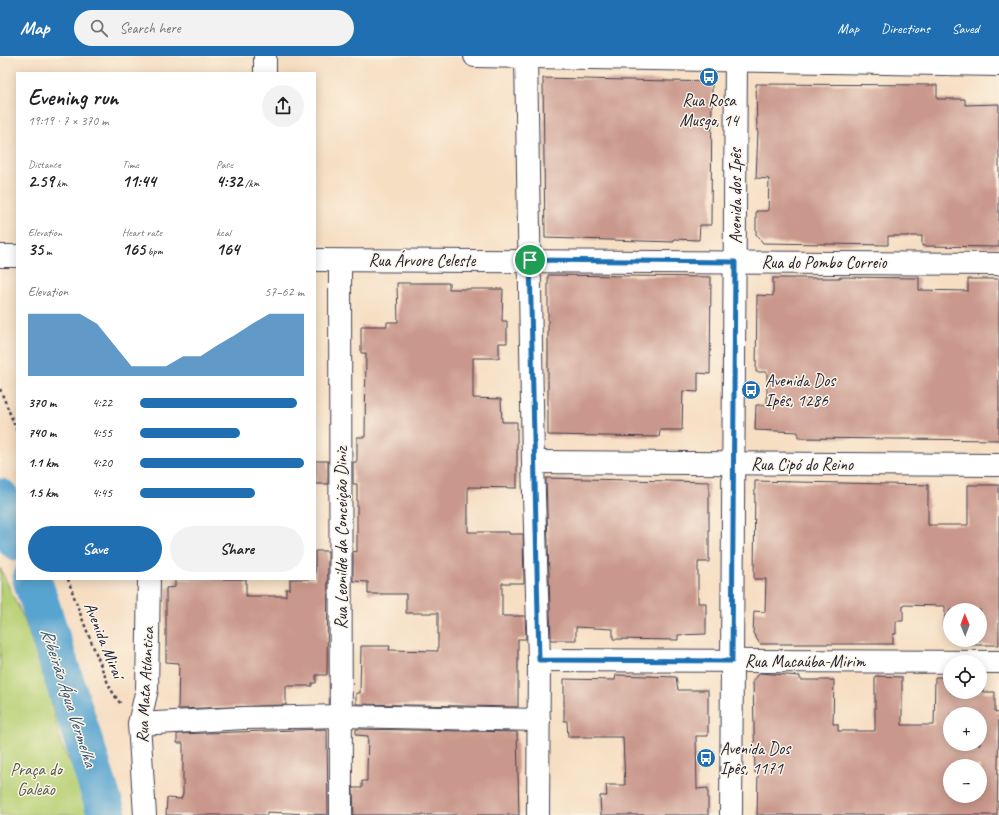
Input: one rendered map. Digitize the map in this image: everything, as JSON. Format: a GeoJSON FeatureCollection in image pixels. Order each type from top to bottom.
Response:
{"type":"FeatureCollection","features":[{"type":"Feature","properties":{"kind":"street"},"geometry":{"type":"LineString","coordinates":[[265,56],[265,72]]}},
{"type":"Feature","properties":{"kind":"street"},"geometry":{"type":"LineString","coordinates":[[475,56],[736,58],[999,65]]}},
{"type":"Feature","properties":{"kind":"street"},"geometry":{"type":"LineString","coordinates":[[526,56],[533,462],[539,660],[538,815]]}},
{"type":"Feature","properties":{"kind":"street","name":"Avenida dos Ipês"},"geometry":{"type":"LineString","coordinates":[[732,815],[736,58]]}},
{"type":"Feature","properties":{"kind":"street"},"geometry":{"type":"LineString","coordinates":[[0,256],[16,256]]}},
{"type":"Feature","properties":{"kind":"street","name":"Rua Árvore Celeste"},"geometry":{"type":"LineString","coordinates":[[316,260],[530,260]]}},
{"type":"Feature","properties":{"kind":"street","name":"Rua Leonilde da Conceição Diniz"},"geometry":{"type":"LineString","coordinates":[[340,260],[341,815]]}},
{"type":"Feature","properties":{"kind":"street","name":"Rua do Pombo Correio"},"geometry":{"type":"LineString","coordinates":[[530,260],[999,264]]}},
{"type":"Feature","properties":{"kind":"street","name":"Rua Cipó do Reino"},"geometry":{"type":"LineString","coordinates":[[533,462],[999,465]]}},
{"type":"Feature","properties":{"kind":"street","name":"Rua Mata Atlantica"},"geometry":{"type":"LineString","coordinates":[[145,815],[140,724],[147,689],[149,580]]}},
{"type":"Feature","properties":{"kind":"street","name":"Rua Macaúba-Mirim"},"geometry":{"type":"LineString","coordinates":[[539,660],[999,662]]}},
{"type":"Feature","properties":{"kind":"street"},"geometry":{"type":"LineString","coordinates":[[140,724],[244,718],[341,716],[539,720]]}},
{"type":"Feature","properties":{"kind":"path"},"geometry":{"type":"LineString","coordinates":[[0,389],[16,429]]}},
{"type":"Feature","properties":{"kind":"path","name":"Avenida Miraí"},"geometry":{"type":"LineString","coordinates":[[68,580],[78,609],[116,699],[140,724]]}},
{"type":"Feature","properties":{"kind":"green space","name":"Praça do Galeão"},"geometry":{"type":"Polygon","coordinates":[[[0,568],[25,621],[50,698],[61,744],[87,798],[91,815],[0,815],[0,568]]]}},
{"type":"Feature","properties":{"kind":"building"},"geometry":{"type":"Polygon","coordinates":[[[543,78],[712,82],[711,225],[700,225],[699,240],[674,239],[674,242],[545,238],[543,78]]]}},
{"type":"Feature","properties":{"kind":"building"},"geometry":{"type":"Polygon","coordinates":[[[756,84],[937,85],[937,99],[965,99],[965,105],[999,104],[999,247],[922,246],[922,236],[888,236],[888,245],[763,243],[756,234],[756,211],[768,211],[769,179],[756,178],[758,131],[756,84]]]}},
{"type":"Feature","properties":{"kind":"building"},"geometry":{"type":"Polygon","coordinates":[[[548,275],[711,277],[710,374],[698,373],[698,392],[683,391],[682,430],[660,430],[659,437],[548,435],[548,275]]]}},
{"type":"Feature","properties":{"kind":"building"},"geometry":{"type":"Polygon","coordinates":[[[773,278],[919,278],[919,290],[968,291],[968,279],[999,279],[999,440],[798,438],[798,432],[755,430],[756,405],[767,405],[767,372],[756,372],[757,295],[773,296],[773,278]]]}},
{"type":"Feature","properties":{"kind":"building"},"geometry":{"type":"Polygon","coordinates":[[[397,283],[449,283],[449,289],[503,289],[502,321],[507,321],[507,343],[499,343],[499,358],[473,358],[473,398],[501,399],[502,422],[517,422],[517,488],[468,487],[468,532],[509,532],[509,534],[523,534],[524,583],[502,583],[502,616],[525,616],[526,639],[518,639],[518,707],[356,704],[356,693],[360,693],[361,646],[390,646],[389,650],[438,651],[438,613],[406,613],[406,594],[368,594],[368,582],[353,581],[353,551],[357,552],[357,484],[353,484],[353,462],[357,462],[357,437],[365,437],[366,353],[361,353],[361,326],[387,326],[387,322],[398,322],[397,283]]]}},
{"type":"Feature","properties":{"kind":"building"},"geometry":{"type":"Polygon","coordinates":[[[316,461],[328,461],[328,484],[316,484],[316,461]]]}},
{"type":"Feature","properties":{"kind":"building"},"geometry":{"type":"Polygon","coordinates":[[[546,478],[709,482],[709,562],[698,562],[698,603],[706,603],[706,634],[678,635],[678,640],[613,639],[613,629],[576,627],[576,640],[551,640],[546,478]]]}},
{"type":"Feature","properties":{"kind":"building"},"geometry":{"type":"Polygon","coordinates":[[[755,481],[928,485],[928,525],[968,525],[968,485],[999,485],[999,645],[987,645],[987,603],[943,603],[943,606],[903,605],[903,621],[896,621],[896,634],[893,634],[893,644],[760,644],[753,633],[754,611],[765,612],[766,579],[754,579],[755,481]]]}},
{"type":"Feature","properties":{"kind":"building"},"geometry":{"type":"Polygon","coordinates":[[[316,551],[328,551],[327,675],[316,675],[316,683],[312,683],[312,686],[286,686],[286,705],[178,709],[179,663],[166,662],[166,588],[175,587],[175,580],[246,580],[246,596],[286,596],[286,589],[290,589],[290,580],[316,580],[316,551]]]}},
{"type":"Feature","properties":{"kind":"building"},"geometry":{"type":"Polygon","coordinates":[[[760,673],[800,676],[800,680],[834,680],[833,724],[838,724],[838,731],[875,731],[875,676],[902,677],[902,725],[934,725],[935,677],[943,677],[943,699],[987,699],[987,692],[995,692],[995,712],[999,713],[997,815],[757,815],[758,773],[755,773],[753,681],[760,673]]]}},
{"type":"Feature","properties":{"kind":"building"},"geometry":{"type":"Polygon","coordinates":[[[616,675],[676,677],[678,690],[708,690],[708,736],[696,736],[697,789],[708,788],[708,815],[601,815],[600,796],[607,796],[606,785],[625,785],[623,737],[568,737],[567,721],[564,721],[564,679],[615,680],[616,675]]]}},
{"type":"Feature","properties":{"kind":"building"},"geometry":{"type":"Polygon","coordinates":[[[327,729],[328,815],[267,812],[267,815],[166,815],[167,798],[181,799],[183,794],[183,743],[177,743],[177,734],[327,729]]]}},
{"type":"Feature","properties":{"kind":"building"},"geometry":{"type":"Polygon","coordinates":[[[356,729],[517,732],[519,815],[354,815],[353,788],[362,788],[362,781],[367,781],[368,736],[356,735],[356,729]]]}},
{"type":"Feature","properties":{"kind":"waterway","name":"Ribeirão Água Vermelha"},"geometry":{"type":"LineString","coordinates":[[0,498],[16,538]]}},
{"type":"Feature","properties":{"kind":"waterway","name":"Ribeirão Água Vermelha"},"geometry":{"type":"LineString","coordinates":[[32,580],[107,815]]}},
{"type":"Feature","properties":{"kind":"place","name":"Rua Rosa Musgo, 14"},"geometry":{"type":"Point","coordinates":[709,77]}},
{"type":"Feature","properties":{"kind":"place","name":"Avenida Dos Ipês, 1286"},"geometry":{"type":"Point","coordinates":[751,390]}},
{"type":"Feature","properties":{"kind":"place","name":"Avenida Dos Ipês, 1171"},"geometry":{"type":"Point","coordinates":[706,758]}},
{"type":"Feature","properties":{"kind":"route"},"geometry":{"type":"LineString","coordinates":[[530,260],[735,262],[732,661],[539,660],[533,462],[530,260]]}}]}
